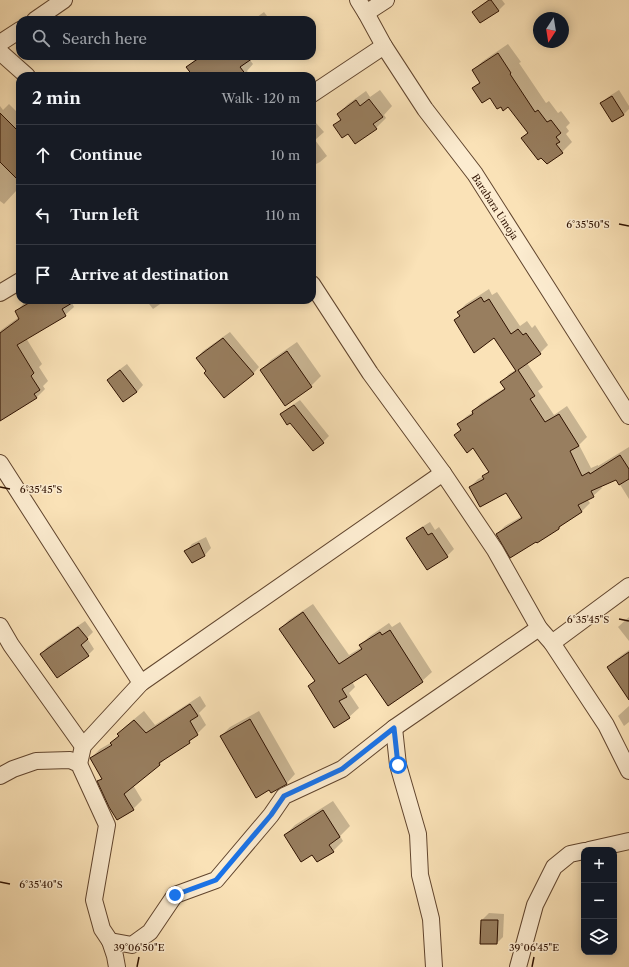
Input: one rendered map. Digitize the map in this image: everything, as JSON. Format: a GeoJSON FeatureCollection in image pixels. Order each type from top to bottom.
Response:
{"type":"FeatureCollection","features":[{"type":"Feature","properties":{"kind":"street"},"geometry":{"type":"LineString","coordinates":[[41,16],[64,0]]}},
{"type":"Feature","properties":{"kind":"street"},"geometry":{"type":"LineString","coordinates":[[362,6],[386,0]]}},
{"type":"Feature","properties":{"kind":"street","name":"Barabara Umoja"},"geometry":{"type":"LineString","coordinates":[[362,6],[384,46],[425,109],[475,174],[629,416]]}},
{"type":"Feature","properties":{"kind":"street"},"geometry":{"type":"LineString","coordinates":[[0,43],[16,33]]}},
{"type":"Feature","properties":{"kind":"street"},"geometry":{"type":"LineString","coordinates":[[316,91],[384,46]]}},
{"type":"Feature","properties":{"kind":"street"},"geometry":{"type":"LineString","coordinates":[[0,52],[22,72]]}},
{"type":"Feature","properties":{"kind":"street"},"geometry":{"type":"LineString","coordinates":[[0,293],[16,283]]}},
{"type":"Feature","properties":{"kind":"street"},"geometry":{"type":"LineString","coordinates":[[316,290],[370,373],[443,473],[495,550],[539,628],[552,643],[606,725],[629,771]]}},
{"type":"Feature","properties":{"kind":"street"},"geometry":{"type":"LineString","coordinates":[[0,463],[141,683]]}},
{"type":"Feature","properties":{"kind":"street"},"geometry":{"type":"LineString","coordinates":[[117,966],[110,941],[102,929],[94,900],[107,825],[79,764],[83,746],[141,683],[443,473]]}},
{"type":"Feature","properties":{"kind":"street"},"geometry":{"type":"LineString","coordinates":[[552,643],[629,586]]}},
{"type":"Feature","properties":{"kind":"street"},"geometry":{"type":"LineString","coordinates":[[0,626],[11,645],[83,746]]}},
{"type":"Feature","properties":{"kind":"street"},"geometry":{"type":"LineString","coordinates":[[117,966],[132,945],[150,932],[175,895],[216,880],[271,815],[284,796],[342,769],[394,728],[539,628]]}},
{"type":"Feature","properties":{"kind":"street"},"geometry":{"type":"LineString","coordinates":[[394,728],[398,765],[418,834],[420,875],[431,919],[434,967]]}},
{"type":"Feature","properties":{"kind":"street"},"geometry":{"type":"LineString","coordinates":[[0,776],[13,769],[36,761],[70,760],[79,764]]}},
{"type":"Feature","properties":{"kind":"street"},"geometry":{"type":"LineString","coordinates":[[603,847],[629,841]]}},
{"type":"Feature","properties":{"kind":"street"},"geometry":{"type":"LineString","coordinates":[[518,967],[535,905],[554,867],[570,854],[581,852]]}},
{"type":"Feature","properties":{"kind":"street"},"geometry":{"type":"LineString","coordinates":[[110,941],[132,945]]}},
{"type":"Feature","properties":{"kind":"building"},"geometry":{"type":"Polygon","coordinates":[[[491,0],[499,11],[480,23],[472,12],[491,0]]]}},
{"type":"Feature","properties":{"kind":"building"},"geometry":{"type":"Polygon","coordinates":[[[498,53],[535,112],[538,110],[547,122],[551,120],[561,133],[556,137],[560,142],[556,144],[563,153],[547,164],[541,158],[538,160],[521,138],[528,133],[508,107],[503,111],[501,107],[497,109],[490,98],[482,103],[472,88],[480,83],[472,70],[498,53]]]}},
{"type":"Feature","properties":{"kind":"building"},"geometry":{"type":"Polygon","coordinates":[[[196,60],[250,60],[240,67],[244,72],[190,72],[186,67],[196,60]]]}},
{"type":"Feature","properties":{"kind":"building"},"geometry":{"type":"Polygon","coordinates":[[[612,96],[624,115],[612,122],[600,103],[612,96]]]}},
{"type":"Feature","properties":{"kind":"building"},"geometry":{"type":"Polygon","coordinates":[[[369,99],[383,117],[373,124],[377,129],[355,144],[348,134],[342,138],[333,125],[341,120],[337,114],[356,100],[360,106],[369,99]]]}},
{"type":"Feature","properties":{"kind":"building"},"geometry":{"type":"Polygon","coordinates":[[[0,113],[16,129],[16,178],[0,162],[0,113]]]}},
{"type":"Feature","properties":{"kind":"building"},"geometry":{"type":"Polygon","coordinates":[[[481,297],[484,302],[489,299],[511,334],[518,329],[523,335],[526,333],[541,354],[518,370],[535,396],[530,399],[545,422],[559,414],[579,446],[570,451],[582,476],[589,472],[590,474],[620,455],[629,469],[629,479],[619,485],[616,480],[591,491],[594,497],[578,505],[582,512],[559,527],[559,529],[510,558],[496,534],[522,518],[506,493],[480,507],[469,487],[484,479],[482,476],[489,472],[473,448],[467,453],[454,435],[461,430],[457,424],[473,414],[472,411],[505,389],[500,382],[516,371],[494,338],[474,353],[454,320],[460,316],[457,312],[481,297]]]}},
{"type":"Feature","properties":{"kind":"building"},"geometry":{"type":"Polygon","coordinates":[[[27,304],[70,304],[62,309],[66,316],[17,345],[34,373],[31,376],[40,390],[34,394],[37,398],[0,421],[0,333],[19,319],[15,311],[27,304]]]}},
{"type":"Feature","properties":{"kind":"building"},"geometry":{"type":"Polygon","coordinates":[[[223,338],[254,374],[224,398],[204,373],[206,371],[196,358],[223,338]]]}},
{"type":"Feature","properties":{"kind":"building"},"geometry":{"type":"Polygon","coordinates":[[[287,351],[312,387],[285,406],[260,370],[287,351]]]}},
{"type":"Feature","properties":{"kind":"building"},"geometry":{"type":"Polygon","coordinates":[[[120,370],[137,392],[123,402],[107,380],[120,370]]]}},
{"type":"Feature","properties":{"kind":"building"},"geometry":{"type":"Polygon","coordinates":[[[294,405],[324,443],[313,451],[290,423],[287,425],[280,414],[294,405]]]}},
{"type":"Feature","properties":{"kind":"building"},"geometry":{"type":"Polygon","coordinates":[[[423,527],[428,535],[432,533],[448,557],[427,570],[406,538],[423,527]]]}},
{"type":"Feature","properties":{"kind":"building"},"geometry":{"type":"Polygon","coordinates":[[[199,543],[205,556],[192,563],[184,551],[199,543]]]}},
{"type":"Feature","properties":{"kind":"building"},"geometry":{"type":"Polygon","coordinates":[[[303,612],[339,664],[362,649],[359,645],[380,632],[382,635],[390,630],[423,682],[388,706],[366,674],[342,689],[347,697],[339,701],[350,718],[334,728],[308,686],[315,681],[279,629],[303,612]]]}},
{"type":"Feature","properties":{"kind":"building"},"geometry":{"type":"Polygon","coordinates":[[[78,627],[88,639],[81,645],[89,656],[57,678],[40,654],[78,627]]]}},
{"type":"Feature","properties":{"kind":"building"},"geometry":{"type":"Polygon","coordinates":[[[629,652],[629,700],[607,667],[629,652]]]}},
{"type":"Feature","properties":{"kind":"building"},"geometry":{"type":"Polygon","coordinates":[[[190,704],[198,716],[190,721],[198,735],[189,741],[190,743],[159,763],[160,765],[124,794],[134,810],[117,820],[97,781],[102,779],[90,758],[112,745],[110,743],[119,736],[117,734],[134,720],[146,733],[190,704]]]}},
{"type":"Feature","properties":{"kind":"building"},"geometry":{"type":"Polygon","coordinates":[[[250,719],[287,784],[271,793],[269,790],[256,798],[220,736],[250,719]]]}},
{"type":"Feature","properties":{"kind":"building"},"geometry":{"type":"Polygon","coordinates":[[[323,810],[340,837],[329,845],[334,852],[317,862],[312,855],[301,862],[284,835],[323,810]]]}},
{"type":"Feature","properties":{"kind":"building"},"geometry":{"type":"Polygon","coordinates":[[[481,920],[498,920],[497,944],[480,944],[481,920]]]}},
{"type":"Feature","properties":{"kind":"route"},"geometry":{"type":"LineString","coordinates":[[175,895],[216,880],[271,815],[284,796],[342,769],[394,728],[398,765]]}}]}
